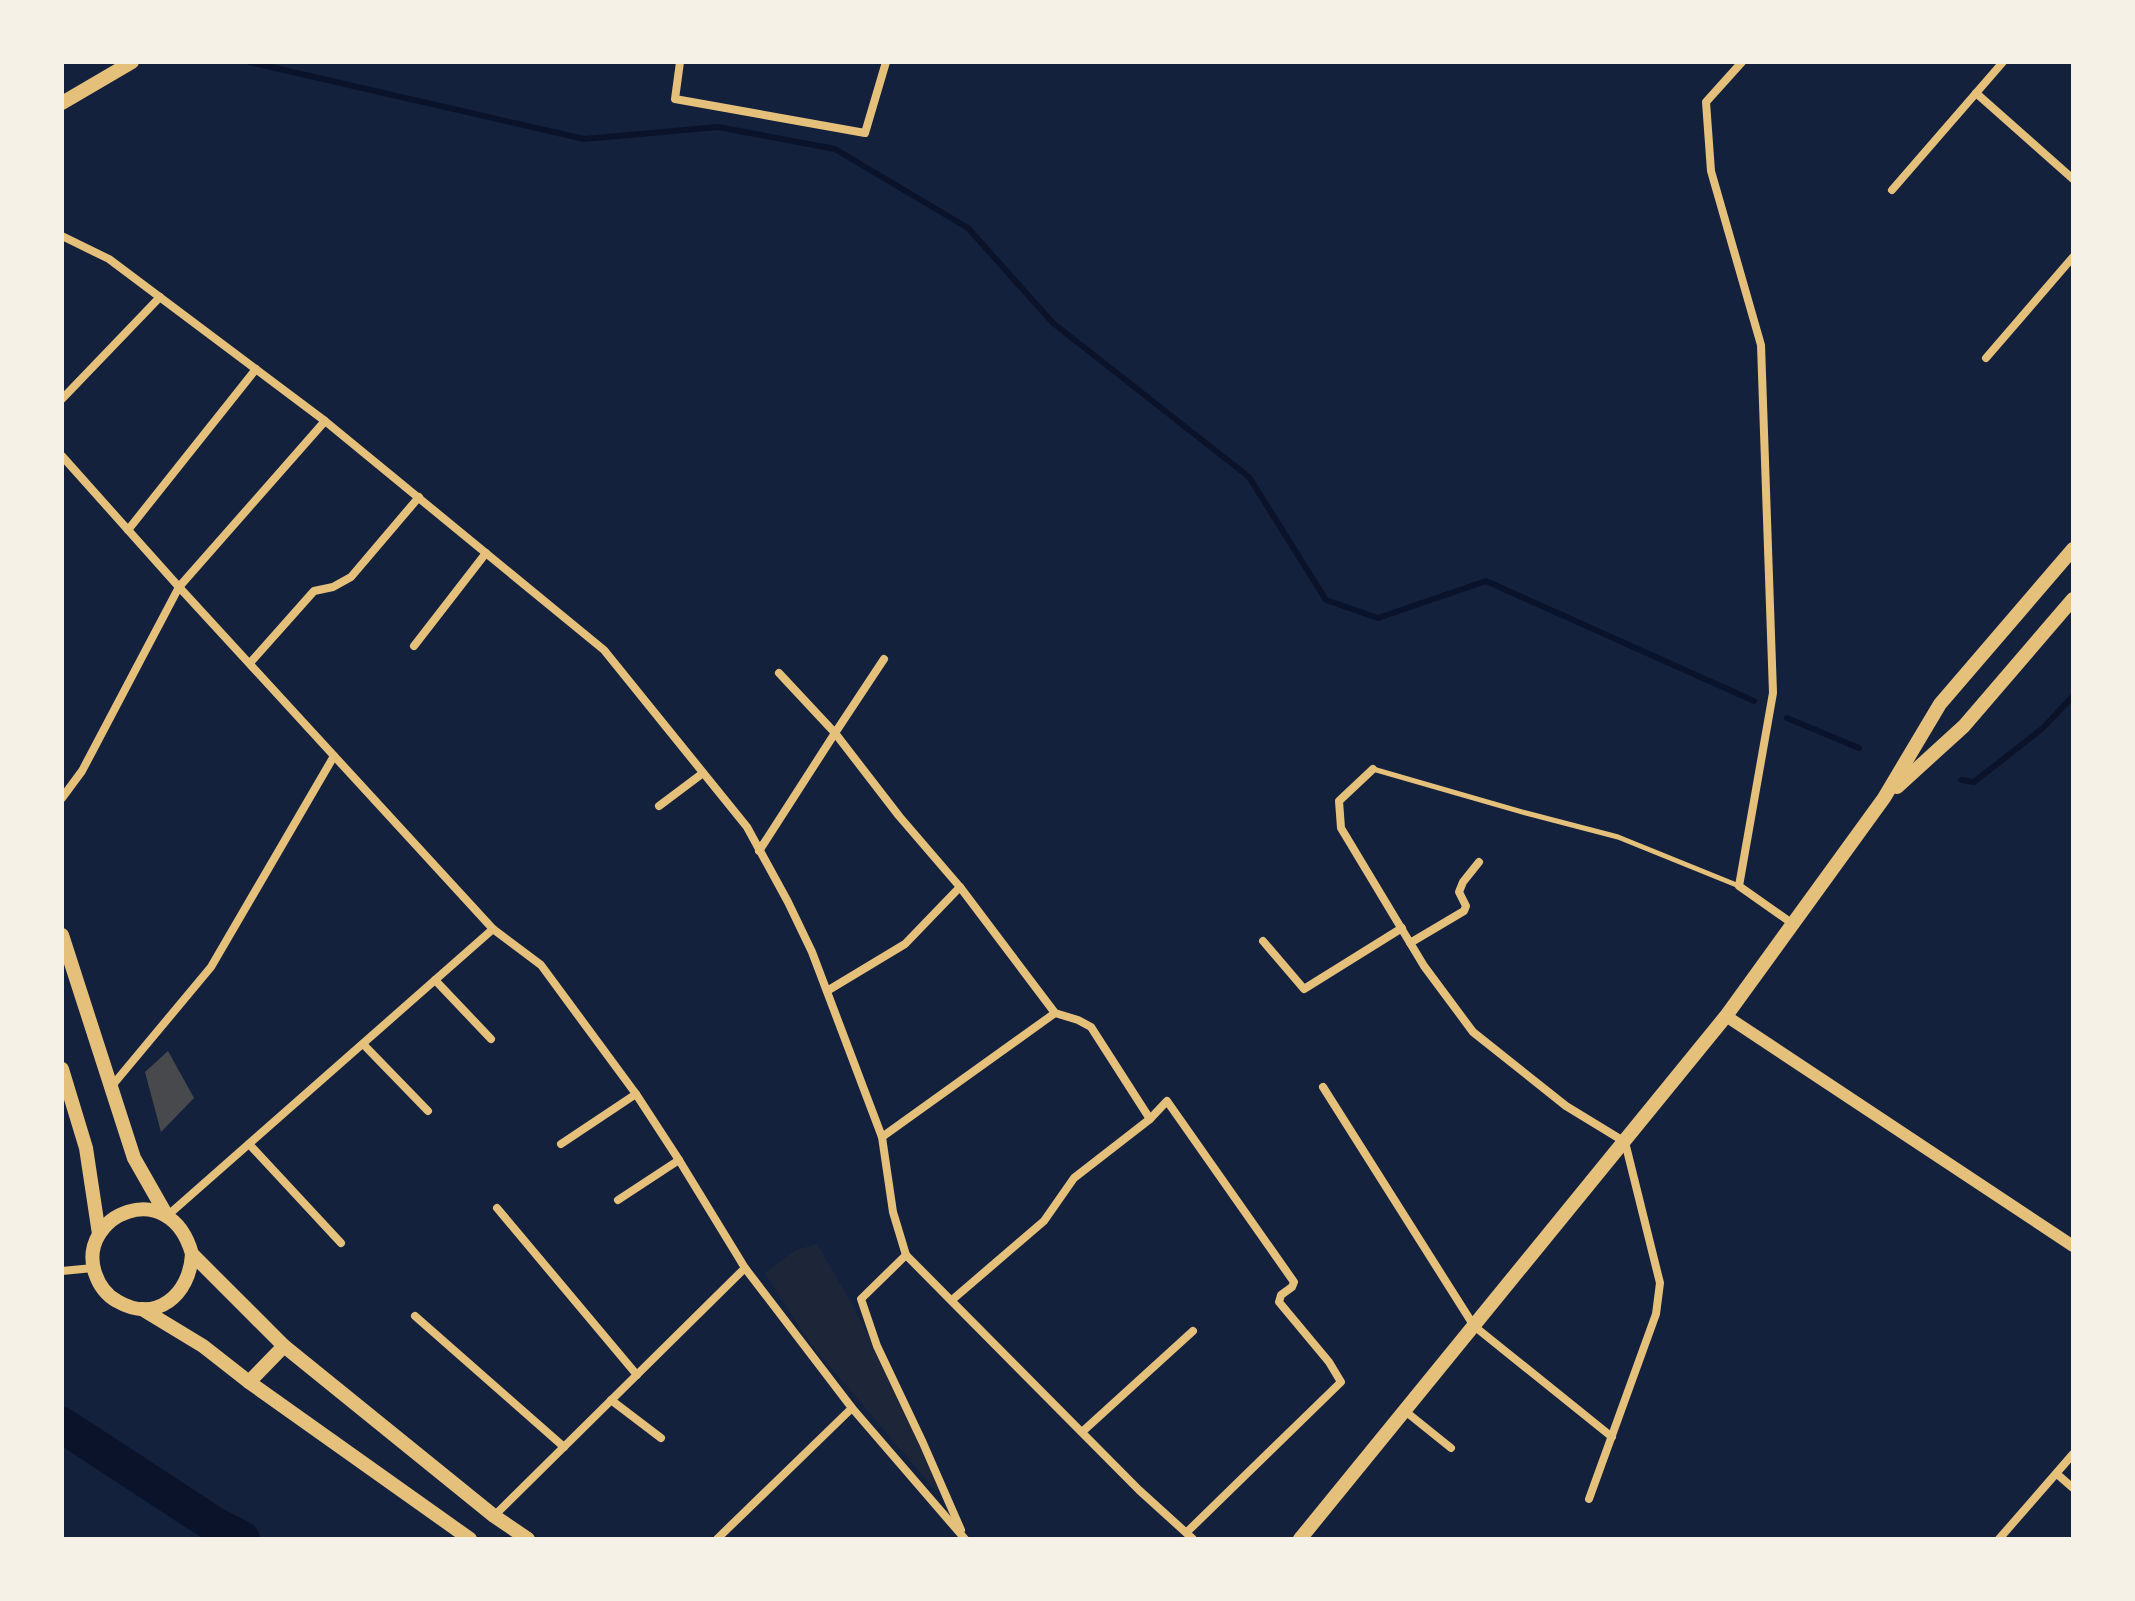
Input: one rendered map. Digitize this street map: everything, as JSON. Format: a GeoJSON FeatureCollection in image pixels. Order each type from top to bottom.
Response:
{"type":"FeatureCollection","features":[{"type":"Feature","properties":{"kind":"main road"},"geometry":{"type":"LineString","coordinates":[[62,103],[115,67],[132,62]]}},
{"type":"Feature","properties":{"kind":"main road"},"geometry":{"type":"LineString","coordinates":[[1300,1539],[1726,1016],[1884,798],[1940,704],[2073,549]]}},
{"type":"Feature","properties":{"kind":"main road"},"geometry":{"type":"LineString","coordinates":[[1884,798],[1964,726],[2073,599]]}},
{"type":"Feature","properties":{"kind":"main road"},"geometry":{"type":"LineString","coordinates":[[62,935],[134,1158],[167,1216]]}},
{"type":"Feature","properties":{"kind":"main road"},"geometry":{"type":"LineString","coordinates":[[62,1069],[86,1148],[99,1234]]}},
{"type":"Feature","properties":{"kind":"main road"},"geometry":{"type":"LineString","coordinates":[[137,1209],[153,1210],[167,1216],[188,1239],[192,1254],[191,1270],[185,1285],[174,1298],[159,1306],[142,1309],[125,1306],[110,1297],[99,1284],[93,1268],[93,1251],[99,1234],[122,1213],[137,1209]]}},
{"type":"Feature","properties":{"kind":"main road"},"geometry":{"type":"LineString","coordinates":[[192,1254],[284,1346],[494,1516],[528,1539]]}},
{"type":"Feature","properties":{"kind":"main road"},"geometry":{"type":"LineString","coordinates":[[142,1309],[203,1346],[470,1539]]}},
{"type":"Feature","properties":{"kind":"main road"},"geometry":{"type":"LineString","coordinates":[[249,1382],[284,1346]]}},
{"type":"Feature","properties":{"kind":"street"},"geometry":{"type":"LineString","coordinates":[[680,62],[675,99],[865,133],[886,62]]}},
{"type":"Feature","properties":{"kind":"street"},"geometry":{"type":"LineString","coordinates":[[1742,62],[1706,102],[1711,171],[1761,345],[1773,693],[1739,886],[1793,924]]}},
{"type":"Feature","properties":{"kind":"street"},"geometry":{"type":"LineString","coordinates":[[1892,190],[2003,62]]}},
{"type":"Feature","properties":{"kind":"street"},"geometry":{"type":"LineString","coordinates":[[1976,93],[2073,179]]}},
{"type":"Feature","properties":{"kind":"street"},"geometry":{"type":"LineString","coordinates":[[62,236],[109,259],[325,421],[604,650],[747,827],[788,902],[812,952],[882,1137],[893,1212],[906,1255],[1139,1490],[1190,1536],[1341,1382],[1329,1362],[1279,1302],[1281,1295],[1294,1282],[1167,1101],[1150,1119],[1074,1178],[1044,1221],[952,1300]]}},
{"type":"Feature","properties":{"kind":"street"},"geometry":{"type":"LineString","coordinates":[[1986,358],[2073,257]]}},
{"type":"Feature","properties":{"kind":"street"},"geometry":{"type":"LineString","coordinates":[[62,399],[160,297]]}},
{"type":"Feature","properties":{"kind":"street"},"geometry":{"type":"LineString","coordinates":[[128,530],[256,369]]}},
{"type":"Feature","properties":{"kind":"street"},"geometry":{"type":"LineString","coordinates":[[62,798],[82,771],[179,587],[325,421]]}},
{"type":"Feature","properties":{"kind":"street"},"geometry":{"type":"LineString","coordinates":[[62,456],[493,929],[541,965],[636,1094],[745,1268],[852,1408],[964,1539]]}},
{"type":"Feature","properties":{"kind":"street"},"geometry":{"type":"LineString","coordinates":[[250,663],[314,591],[333,587],[351,577],[419,497]]}},
{"type":"Feature","properties":{"kind":"street"},"geometry":{"type":"LineString","coordinates":[[414,646],[486,553]]}},
{"type":"Feature","properties":{"kind":"street"},"geometry":{"type":"LineString","coordinates":[[759,851],[884,659]]}},
{"type":"Feature","properties":{"kind":"street"},"geometry":{"type":"LineString","coordinates":[[779,673],[835,733],[899,816],[960,887],[1055,1013],[1091,1027],[1150,1119]]}},
{"type":"Feature","properties":{"kind":"street"},"geometry":{"type":"LineString","coordinates":[[110,1087],[211,967],[334,756]]}},
{"type":"Feature","properties":{"kind":"street"},"geometry":{"type":"LineString","coordinates":[[1373,769],[1339,801],[1341,828],[1424,966],[1473,1032],[1566,1106],[1625,1142],[1660,1283],[1656,1314],[1589,1499]]}},
{"type":"Feature","properties":{"kind":"street"},"geometry":{"type":"LineString","coordinates":[[659,806],[703,773]]}},
{"type":"Feature","properties":{"kind":"street"},"geometry":{"type":"LineString","coordinates":[[1410,943],[1464,911],[1466,906],[1459,892],[1479,862]]}},
{"type":"Feature","properties":{"kind":"street"},"geometry":{"type":"LineString","coordinates":[[827,991],[905,944],[960,887]]}},
{"type":"Feature","properties":{"kind":"street"},"geometry":{"type":"LineString","coordinates":[[1263,941],[1304,989],[1402,928]]}},
{"type":"Feature","properties":{"kind":"street"},"geometry":{"type":"LineString","coordinates":[[167,1216],[493,929]]}},
{"type":"Feature","properties":{"kind":"street"},"geometry":{"type":"LineString","coordinates":[[435,980],[491,1039]]}},
{"type":"Feature","properties":{"kind":"street"},"geometry":{"type":"LineString","coordinates":[[882,1137],[1055,1013]]}},
{"type":"Feature","properties":{"kind":"street"},"geometry":{"type":"LineString","coordinates":[[1726,1016],[2073,1246]]}},
{"type":"Feature","properties":{"kind":"street"},"geometry":{"type":"LineString","coordinates":[[363,1044],[428,1111]]}},
{"type":"Feature","properties":{"kind":"street"},"geometry":{"type":"LineString","coordinates":[[1323,1087],[1474,1326],[1612,1437]]}},
{"type":"Feature","properties":{"kind":"street"},"geometry":{"type":"LineString","coordinates":[[561,1144],[636,1094]]}},
{"type":"Feature","properties":{"kind":"street"},"geometry":{"type":"LineString","coordinates":[[249,1144],[341,1243]]}},
{"type":"Feature","properties":{"kind":"street"},"geometry":{"type":"LineString","coordinates":[[618,1200],[679,1160]]}},
{"type":"Feature","properties":{"kind":"street"},"geometry":{"type":"LineString","coordinates":[[497,1208],[637,1375]]}},
{"type":"Feature","properties":{"kind":"street"},"geometry":{"type":"LineString","coordinates":[[906,1255],[861,1299],[877,1346],[964,1539]]}},
{"type":"Feature","properties":{"kind":"street"},"geometry":{"type":"LineString","coordinates":[[62,1271],[93,1268]]}},
{"type":"Feature","properties":{"kind":"street"},"geometry":{"type":"LineString","coordinates":[[494,1516],[745,1268]]}},
{"type":"Feature","properties":{"kind":"street"},"geometry":{"type":"LineString","coordinates":[[415,1316],[564,1447]]}},
{"type":"Feature","properties":{"kind":"street"},"geometry":{"type":"LineString","coordinates":[[1082,1432],[1193,1331]]}},
{"type":"Feature","properties":{"kind":"street"},"geometry":{"type":"LineString","coordinates":[[611,1400],[661,1438]]}},
{"type":"Feature","properties":{"kind":"street"},"geometry":{"type":"LineString","coordinates":[[717,1539],[852,1408]]}},
{"type":"Feature","properties":{"kind":"street"},"geometry":{"type":"LineString","coordinates":[[1405,1411],[1451,1448]]}},
{"type":"Feature","properties":{"kind":"street"},"geometry":{"type":"LineString","coordinates":[[1999,1539],[2073,1454]]}},
{"type":"Feature","properties":{"kind":"street"},"geometry":{"type":"LineString","coordinates":[[2057,1474],[2073,1488]]}},
{"type":"Feature","properties":{"kind":"lane"},"geometry":{"type":"LineString","coordinates":[[1373,769],[1618,837],[1739,886]]}},
{"type":"Feature","properties":{"kind":"shaded area"},"geometry":{"type":"Polygon","coordinates":[[[817,1244],[947,1486],[936,1491],[809,1342],[765,1273],[796,1250],[817,1244]]]}},
{"type":"Feature","properties":{"kind":"building"},"geometry":{"type":"Polygon","coordinates":[[[168,1051],[194,1098],[161,1132],[145,1072],[168,1051]]]}},
{"type":"Feature","properties":{"kind":"waterway"},"geometry":{"type":"LineString","coordinates":[[249,62],[584,139],[718,127],[835,149],[968,228],[1053,323],[1249,477],[1326,600],[1378,618],[1486,581],[1754,701]]}},
{"type":"Feature","properties":{"kind":"waterway"},"geometry":{"type":"LineString","coordinates":[[1961,780],[1974,782],[2043,728],[2073,696]]}},
{"type":"Feature","properties":{"kind":"waterway"},"geometry":{"type":"LineString","coordinates":[[1787,718],[1859,748]]}},
{"type":"Feature","properties":{"kind":"waterway"},"geometry":{"type":"LineString","coordinates":[[62,1425],[215,1525],[242,1539]]}}]}
